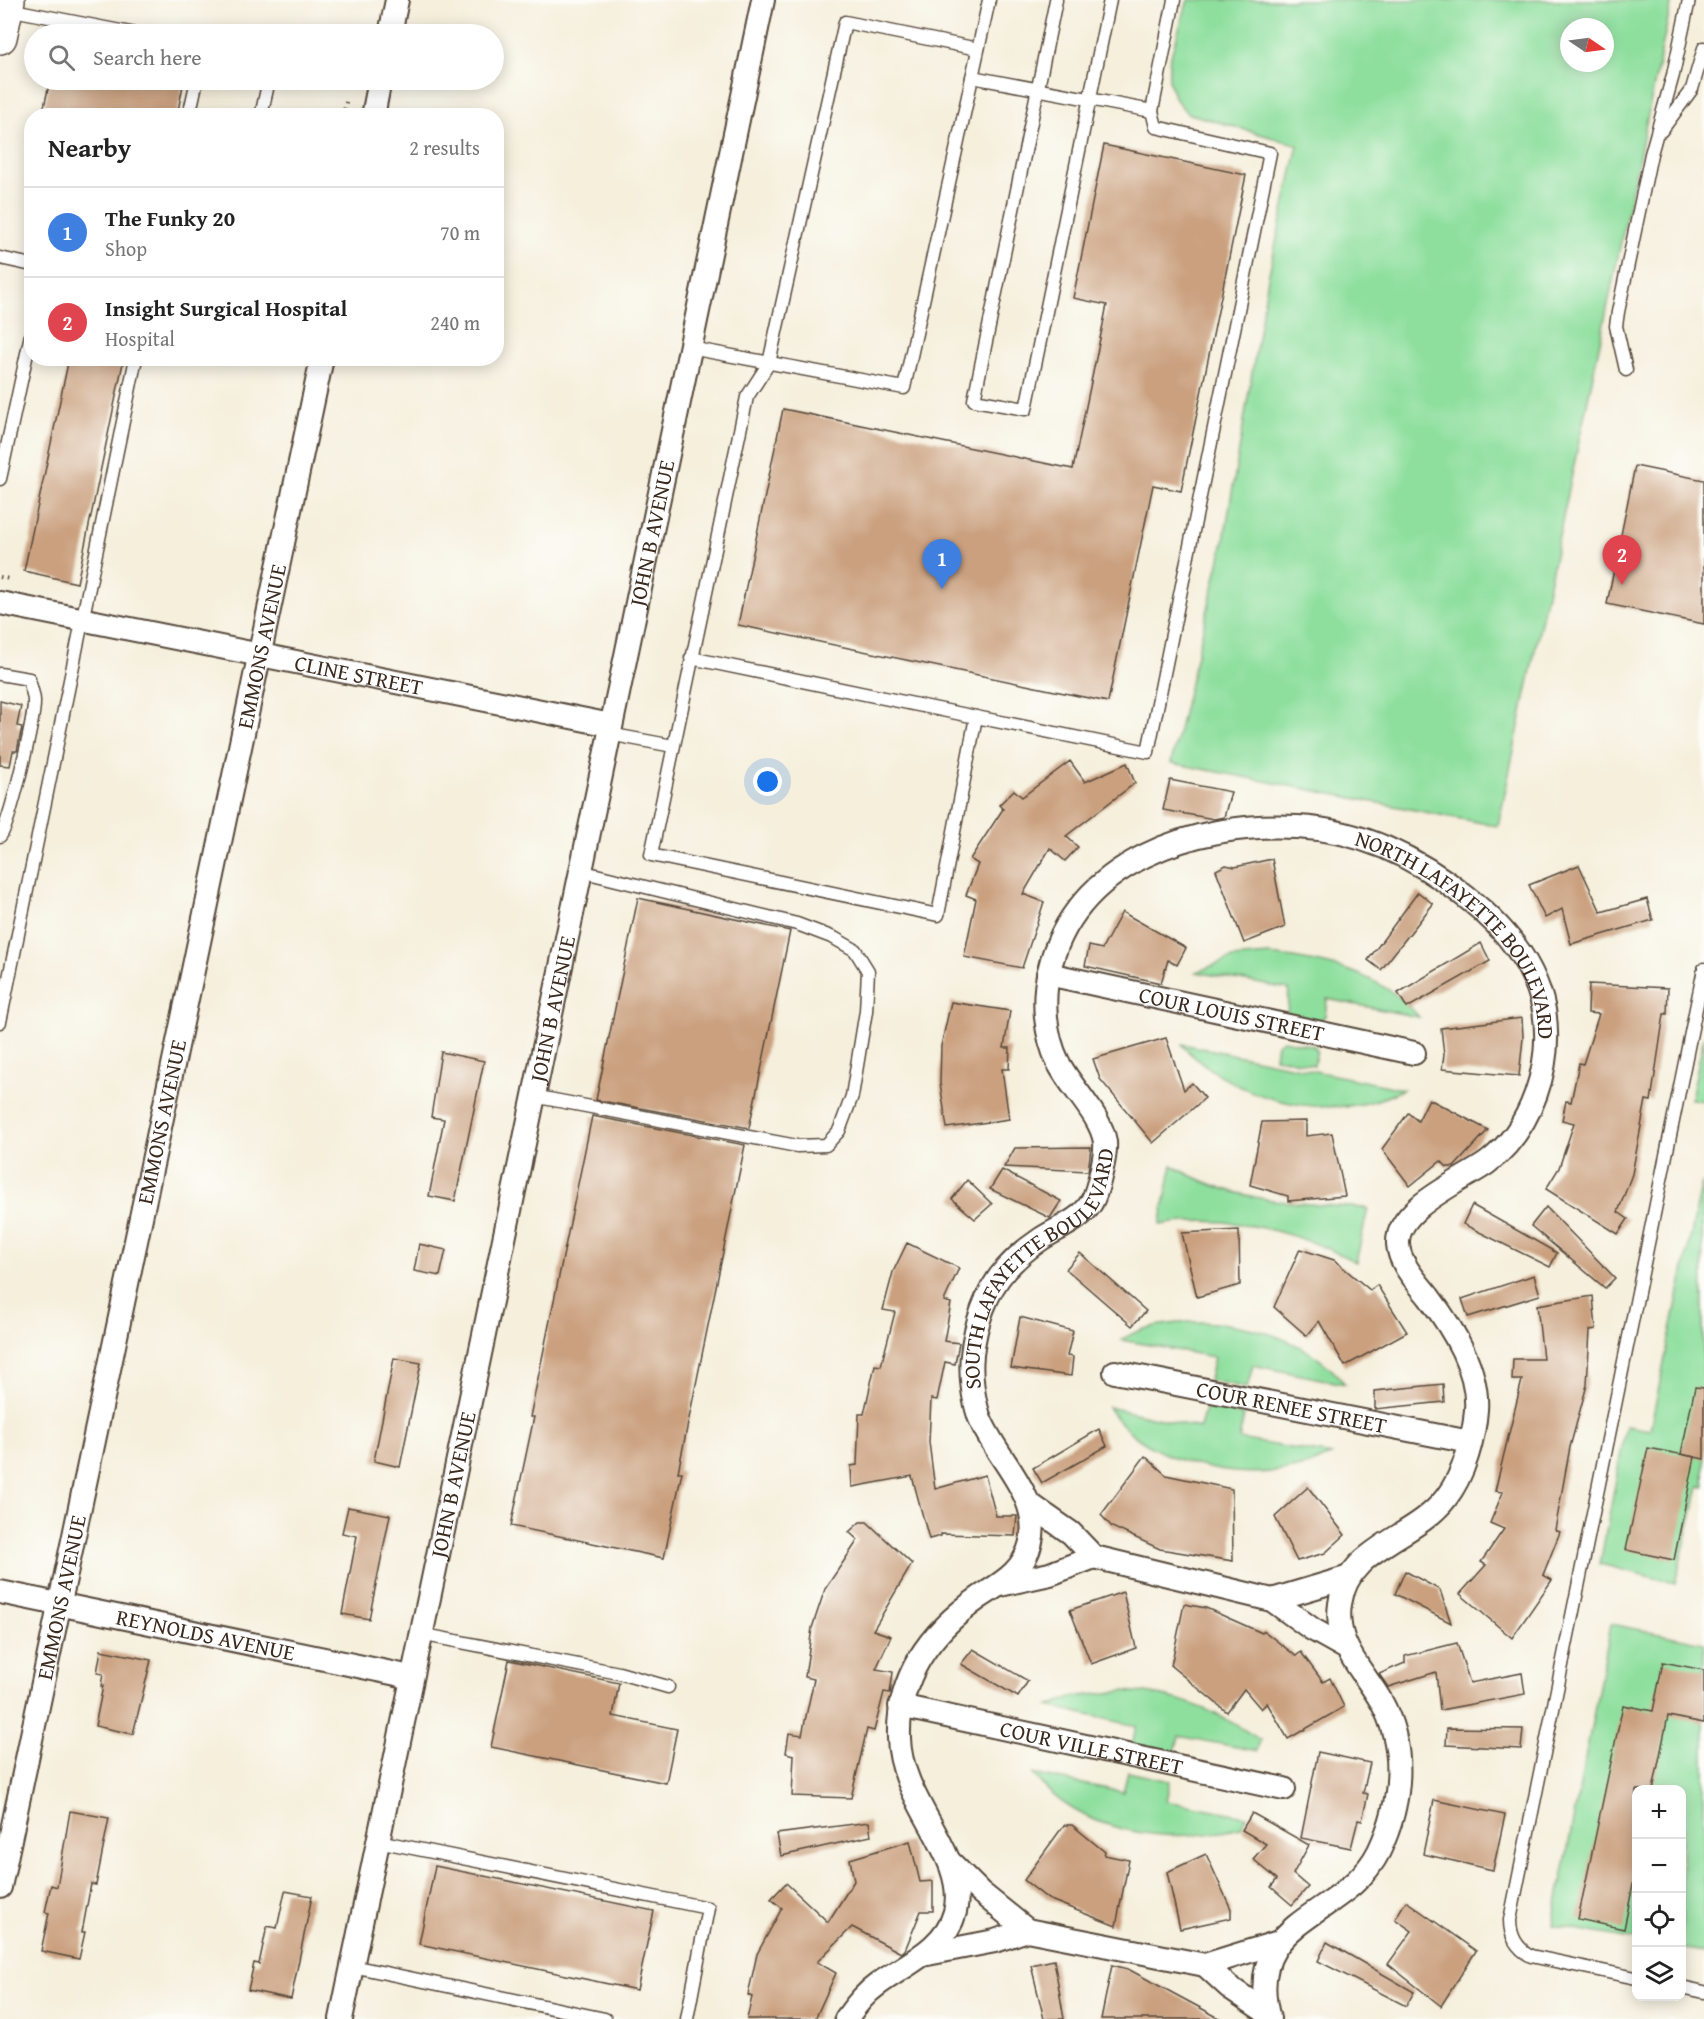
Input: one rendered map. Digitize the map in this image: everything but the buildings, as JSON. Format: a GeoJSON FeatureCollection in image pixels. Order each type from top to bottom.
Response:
{"type":"FeatureCollection","features":[{"type":"Feature","properties":{"kind":"street"},"geometry":{"type":"LineString","coordinates":[[392,24],[397,0]]}},
{"type":"Feature","properties":{"kind":"street","name":"JOHN B AVENUE"},"geometry":{"type":"LineString","coordinates":[[341,2019],[763,0]]}},
{"type":"Feature","properties":{"kind":"street"},"geometry":{"type":"LineString","coordinates":[[375,108],[378,90]]}},
{"type":"Feature","properties":{"kind":"street","name":"EMMONS AVENUE"},"geometry":{"type":"LineString","coordinates":[[0,1887],[320,366]]}},
{"type":"Feature","properties":{"kind":"street","name":"CLINE STREET"},"geometry":{"type":"LineString","coordinates":[[0,603],[260,654],[610,729]]}},
{"type":"Feature","properties":{"kind":"street","name":"SOUTH LAFAYETTE BOULEVARD"},"geometry":{"type":"LineString","coordinates":[[1031,1505],[979,1417],[974,1390],[972,1355],[984,1305],[999,1276],[1019,1256],[1087,1210],[1095,1196],[1104,1159],[1105,1142],[1100,1128],[1057,1060],[1048,1029],[1045,996],[1056,944],[1079,908],[1107,878],[1140,856],[1195,836],[1233,830],[1294,826],[1325,830]]}},
{"type":"Feature","properties":{"kind":"street","name":"NORTH LAFAYETTE BOULEVARD"},"geometry":{"type":"LineString","coordinates":[[1325,830],[1385,847],[1420,863],[1498,922],[1527,964],[1544,1007],[1545,1046],[1539,1084],[1524,1122],[1493,1159],[1420,1206],[1403,1224],[1398,1244],[1407,1269],[1437,1307],[1462,1350],[1474,1379],[1477,1406],[1470,1442],[1460,1474],[1446,1498],[1425,1519],[1368,1556],[1346,1578]]}},
{"type":"Feature","properties":{"kind":"street","name":"COUR LOUIS STREET"},"geometry":{"type":"LineString","coordinates":[[1048,974],[1413,1053]]}},
{"type":"Feature","properties":{"kind":"street","name":"COUR RENEE STREET"},"geometry":{"type":"LineString","coordinates":[[1115,1372],[1470,1442]]}},
{"type":"Feature","properties":{"kind":"street"},"geometry":{"type":"LineString","coordinates":[[1031,1505],[1071,1533],[1094,1557],[1272,1600],[1312,1629],[1346,1648]]}},
{"type":"Feature","properties":{"kind":"street"},"geometry":{"type":"LineString","coordinates":[[846,2019],[875,1986],[921,1956],[940,1939],[951,1924],[958,1888],[952,1864],[908,1784],[900,1759],[900,1706],[913,1667],[929,1641],[963,1610],[1013,1576],[1025,1560],[1034,1522],[1031,1505]]}},
{"type":"Feature","properties":{"kind":"street"},"geometry":{"type":"LineString","coordinates":[[999,1585],[1050,1574],[1094,1557]]}},
{"type":"Feature","properties":{"kind":"street"},"geometry":{"type":"LineString","coordinates":[[1267,2015],[1263,1989],[1271,1954],[1279,1942],[1301,1921],[1351,1887],[1378,1855],[1400,1775],[1397,1737],[1380,1700],[1346,1648],[1340,1633],[1339,1609],[1346,1578],[1272,1600]]}},
{"type":"Feature","properties":{"kind":"street","name":"REYNOLDS AVENUE"},"geometry":{"type":"LineString","coordinates":[[0,1592],[411,1677]]}},
{"type":"Feature","properties":{"kind":"street","name":"COUR VILLE STREET"},"geometry":{"type":"LineString","coordinates":[[900,1706],[1284,1790]]}},
{"type":"Feature","properties":{"kind":"street"},"geometry":{"type":"LineString","coordinates":[[952,1864],[980,1892],[1027,1930],[1205,1965],[1279,1942]]}},
{"type":"Feature","properties":{"kind":"street"},"geometry":{"type":"LineString","coordinates":[[921,1956],[995,1941],[1027,1930]]}},
{"type":"Feature","properties":{"kind":"street"},"geometry":{"type":"LineString","coordinates":[[1205,1965],[1229,1987],[1267,2015]]}},
{"type":"Feature","properties":{"kind":"lane"},"geometry":{"type":"LineString","coordinates":[[690,348],[904,388],[988,0]]}},
{"type":"Feature","properties":{"kind":"lane"},"geometry":{"type":"LineString","coordinates":[[1056,0],[974,400],[1026,409],[1110,0]]}},
{"type":"Feature","properties":{"kind":"lane"},"geometry":{"type":"LineString","coordinates":[[691,658],[1148,752],[1270,153],[1156,127],[1152,111],[1174,0]]}},
{"type":"Feature","properties":{"kind":"lane"},"geometry":{"type":"LineString","coordinates":[[1626,370],[1616,326],[1650,154],[1657,137],[1689,0]]}},
{"type":"Feature","properties":{"kind":"lane"},"geometry":{"type":"LineString","coordinates":[[5,15],[67,24]]}},
{"type":"Feature","properties":{"kind":"lane"},"geometry":{"type":"LineString","coordinates":[[976,717],[938,915],[651,855],[747,397],[769,363],[845,22],[978,49]]}},
{"type":"Feature","properties":{"kind":"lane"},"geometry":{"type":"LineString","coordinates":[[1657,137],[1692,89],[1704,48]]}},
{"type":"Feature","properties":{"kind":"lane"},"geometry":{"type":"LineString","coordinates":[[972,76],[1152,111]]}},
{"type":"Feature","properties":{"kind":"lane"},"geometry":{"type":"LineString","coordinates":[[191,108],[195,90]]}},
{"type":"Feature","properties":{"kind":"lane"},"geometry":{"type":"LineString","coordinates":[[263,108],[267,90]]}},
{"type":"Feature","properties":{"kind":"lane"},"geometry":{"type":"LineString","coordinates":[[0,258],[24,263]]}},
{"type":"Feature","properties":{"kind":"lane"},"geometry":{"type":"LineString","coordinates":[[0,479],[24,366]]}},
{"type":"Feature","properties":{"kind":"lane"},"geometry":{"type":"LineString","coordinates":[[0,1022],[134,366]]}},
{"type":"Feature","properties":{"kind":"lane"},"geometry":{"type":"LineString","coordinates":[[0,674],[29,679],[34,702],[13,806],[4,833],[0,836]]}},
{"type":"Feature","properties":{"kind":"lane"},"geometry":{"type":"LineString","coordinates":[[610,729],[674,746]]}},
{"type":"Feature","properties":{"kind":"lane"},"geometry":{"type":"LineString","coordinates":[[533,1096],[797,1146],[826,1145],[839,1131],[852,1096],[866,1011],[868,971],[855,950],[834,938],[797,924],[580,871]]}},
{"type":"Feature","properties":{"kind":"lane"},"geometry":{"type":"LineString","coordinates":[[1632,1977],[1531,1956],[1520,1949],[1512,1937],[1509,1920],[1704,969]]}},
{"type":"Feature","properties":{"kind":"lane"},"geometry":{"type":"LineString","coordinates":[[420,1634],[619,1673],[668,1687]]}},
{"type":"Feature","properties":{"kind":"lane"},"geometry":{"type":"LineString","coordinates":[[378,1841],[708,1908],[687,2019]]}},
{"type":"Feature","properties":{"kind":"lane"},"geometry":{"type":"LineString","coordinates":[[352,1966],[605,2019]]}},
{"type":"Feature","properties":{"kind":"lane"},"geometry":{"type":"LineString","coordinates":[[1686,1988],[1704,1992]]}},
{"type":"Feature","properties":{"kind":"path"},"geometry":{"type":"LineString","coordinates":[[0,577],[9,579]]}},
{"type":"Feature","properties":{"kind":"green space"},"geometry":{"type":"Polygon","coordinates":[[[1188,0],[1672,0],[1498,826],[1171,763],[1223,546],[1268,278],[1298,145],[1187,113],[1174,97],[1169,80],[1169,62],[1188,0]]]}},
{"type":"Feature","properties":{"kind":"green space"},"geometry":{"type":"Polygon","coordinates":[[[1269,955],[1331,965],[1351,971],[1388,989],[1419,1017],[1327,999],[1325,1016],[1320,1020],[1287,1015],[1289,989],[1196,972],[1233,958],[1269,955]]]}},
{"type":"Feature","properties":{"kind":"green space"},"geometry":{"type":"Polygon","coordinates":[[[1704,1036],[1704,1101],[1691,1099],[1704,1036]]]}},
{"type":"Feature","properties":{"kind":"green space"},"geometry":{"type":"Polygon","coordinates":[[[1283,1040],[1314,1046],[1317,1050],[1314,1065],[1275,1057],[1277,1044],[1283,1040]]]}},
{"type":"Feature","properties":{"kind":"green space"},"geometry":{"type":"Polygon","coordinates":[[[1182,1044],[1403,1089],[1380,1099],[1356,1105],[1330,1107],[1278,1100],[1230,1081],[1194,1057],[1182,1044]]]}},
{"type":"Feature","properties":{"kind":"green space"},"geometry":{"type":"Polygon","coordinates":[[[1172,1165],[1196,1178],[1243,1194],[1291,1202],[1368,1208],[1356,1262],[1309,1241],[1261,1227],[1211,1221],[1160,1225],[1172,1165]]]}},
{"type":"Feature","properties":{"kind":"green space"},"geometry":{"type":"Polygon","coordinates":[[[1702,1182],[1704,1487],[1699,1486],[1675,1583],[1600,1564],[1626,1426],[1650,1430],[1702,1182]]]}},
{"type":"Feature","properties":{"kind":"green space"},"geometry":{"type":"Polygon","coordinates":[[[1192,1322],[1234,1325],[1276,1336],[1314,1355],[1345,1384],[1253,1365],[1247,1388],[1209,1380],[1214,1357],[1122,1340],[1147,1328],[1192,1322]]]}},
{"type":"Feature","properties":{"kind":"green space"},"geometry":{"type":"Polygon","coordinates":[[[1108,1407],[1200,1428],[1205,1408],[1244,1415],[1239,1439],[1331,1455],[1305,1466],[1275,1472],[1243,1473],[1211,1468],[1180,1460],[1151,1447],[1126,1429],[1108,1407]]]}},
{"type":"Feature","properties":{"kind":"green space"},"geometry":{"type":"Polygon","coordinates":[[[1611,1624],[1704,1643],[1704,1953],[1686,1950],[1686,1785],[1632,1785],[1632,1939],[1553,1925],[1611,1624]]]}},
{"type":"Feature","properties":{"kind":"green space"},"geometry":{"type":"Polygon","coordinates":[[[1124,1691],[1179,1700],[1212,1712],[1260,1740],[1257,1751],[1179,1736],[1174,1756],[1132,1748],[1136,1726],[1049,1706],[1072,1697],[1124,1691]]]}},
{"type":"Feature","properties":{"kind":"green space"},"geometry":{"type":"Polygon","coordinates":[[[1128,1772],[1170,1781],[1166,1801],[1246,1816],[1241,1828],[1185,1835],[1128,1830],[1076,1811],[1053,1795],[1033,1774],[1123,1792],[1128,1772]]]}},
{"type":"Feature","properties":{"kind":"place","name":"Insight Surgical Hospital"},"geometry":{"type":"Point","coordinates":[1622,585]}},
{"type":"Feature","properties":{"kind":"place","name":"The Funky 20"},"geometry":{"type":"Point","coordinates":[942,589]}}]}
